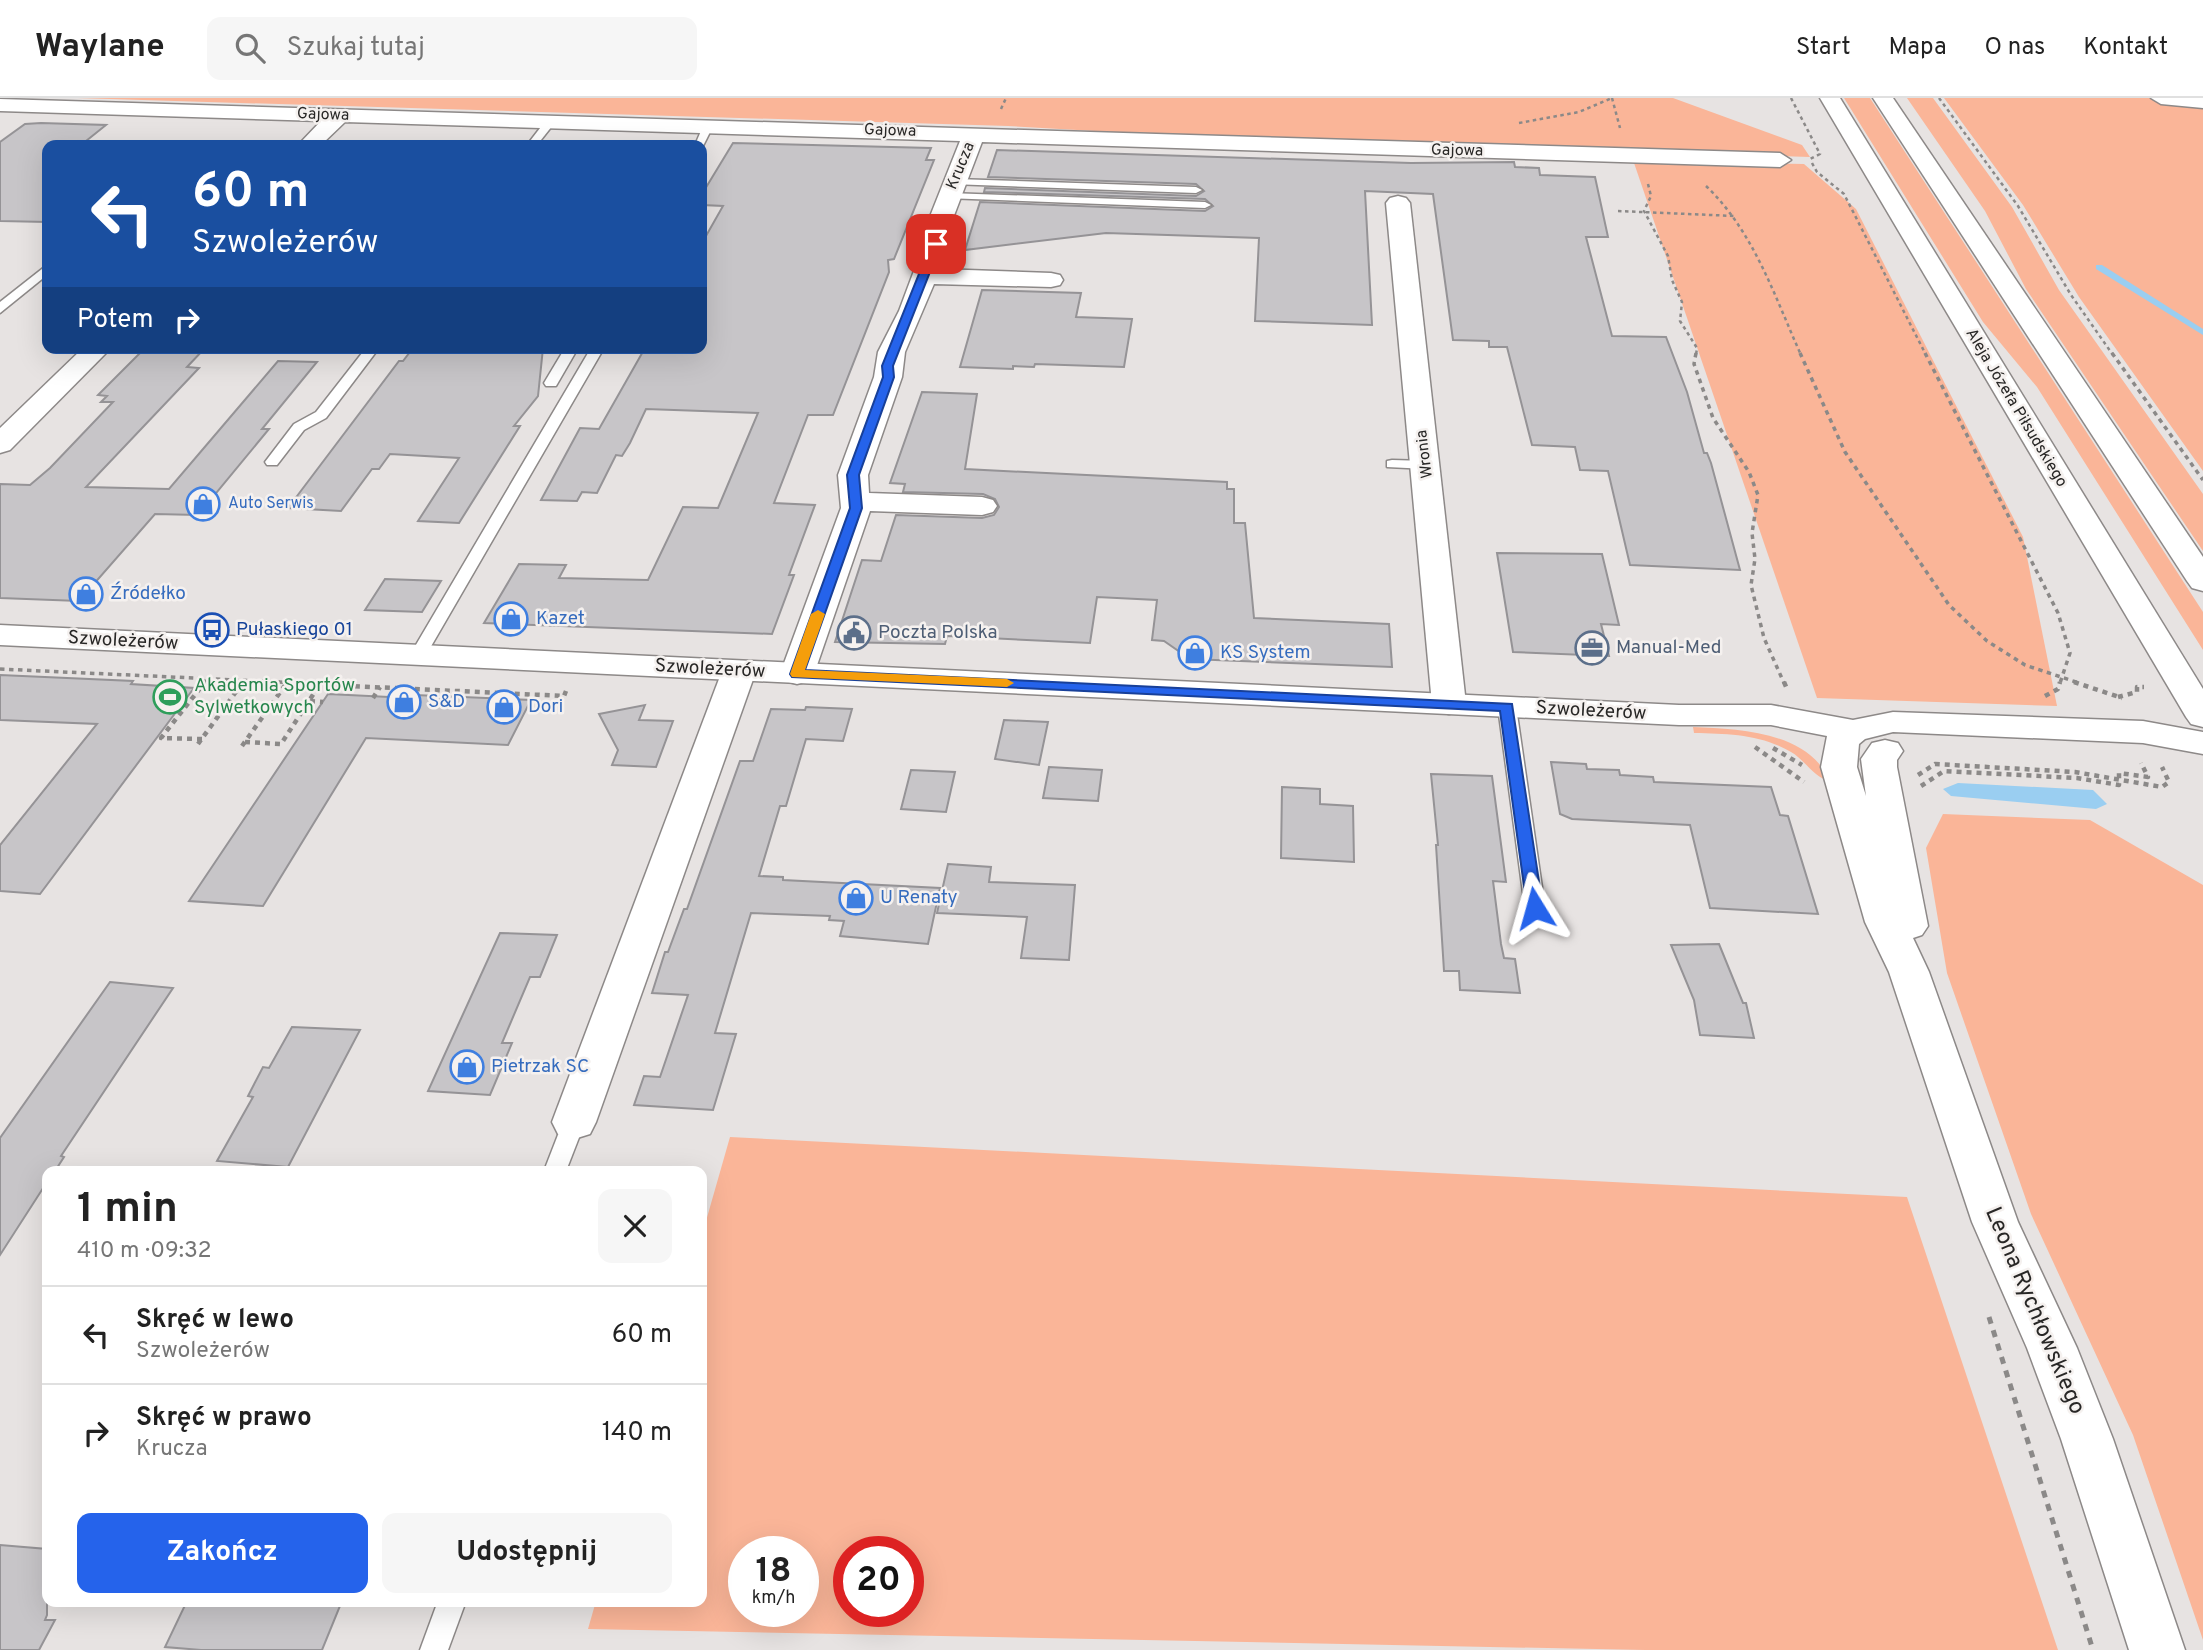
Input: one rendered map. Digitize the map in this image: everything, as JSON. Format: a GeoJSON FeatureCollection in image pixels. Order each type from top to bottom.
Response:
{"type":"FeatureCollection","features":[{"type":"Feature","properties":{"kind":"street","name":"Aleja Józefa Piłsudskiego"},"geometry":{"type":"LineString","coordinates":[[1830,98],[2203,717]]}},
{"type":"Feature","properties":{"kind":"street"},"geometry":{"type":"LineString","coordinates":[[1884,98],[2203,581]]}},
{"type":"Feature","properties":{"kind":"street"},"geometry":{"type":"LineString","coordinates":[[2161,98],[2203,102]]}},
{"type":"Feature","properties":{"kind":"street","name":"Gajowa"},"geometry":{"type":"LineString","coordinates":[[0,105],[551,121],[716,133],[974,134],[1780,160]]}},
{"type":"Feature","properties":{"kind":"street"},"geometry":{"type":"LineString","coordinates":[[314,140],[340,115]]}},
{"type":"Feature","properties":{"kind":"street","name":"Krucza"},"geometry":{"type":"LineString","coordinates":[[797,674],[856,508],[853,475],[888,377],[887,366],[924,276],[952,189],[974,134]]}},
{"type":"Feature","properties":{"kind":"street","name":"Wronia"},"geometry":{"type":"LineString","coordinates":[[1398,203],[1412,351],[1427,466],[1449,704]]}},
{"type":"Feature","properties":{"kind":"street"},"geometry":{"type":"LineString","coordinates":[[924,276],[1051,280]]}},
{"type":"Feature","properties":{"kind":"street"},"geometry":{"type":"LineString","coordinates":[[0,444],[92,354]]}},
{"type":"Feature","properties":{"kind":"street"},"geometry":{"type":"LineString","coordinates":[[855,501],[982,506]]}},
{"type":"Feature","properties":{"kind":"street","name":"Szwoleżerów"},"geometry":{"type":"LineString","coordinates":[[0,635],[1507,707],[1712,708],[1796,718],[1846,741],[1893,722],[2131,730],[2203,743]]}},
{"type":"Feature","properties":{"kind":"street"},"geometry":{"type":"LineString","coordinates":[[574,1122],[739,671]]}},
{"type":"Feature","properties":{"kind":"street","name":"Szwoleżerów"},"geometry":{"type":"LineString","coordinates":[[1712,708],[1770,729],[1846,741],[1885,751],[2131,730],[2162,758],[2203,749]]}},
{"type":"Feature","properties":{"kind":"street","name":"Leona Rychłowskiego"},"geometry":{"type":"LineString","coordinates":[[1846,741],[1839,767],[1885,922],[1909,972],[1995,1222],[2052,1348],[2087,1439],[2157,1650]]}},
{"type":"Feature","properties":{"kind":"street","name":"Leona Rychłowskiego"},"geometry":{"type":"LineString","coordinates":[[1885,751],[1879,759],[1879,767],[1909,928],[1909,972]]}},
{"type":"Feature","properties":{"kind":"lane"},"geometry":{"type":"LineString","coordinates":[[536,140],[551,121]]}},
{"type":"Feature","properties":{"kind":"lane"},"geometry":{"type":"LineString","coordinates":[[952,189],[1196,190]]}},
{"type":"Feature","properties":{"kind":"lane"},"geometry":{"type":"LineString","coordinates":[[952,189],[1205,205]]}},
{"type":"Feature","properties":{"kind":"lane"},"geometry":{"type":"LineString","coordinates":[[0,309],[42,273]]}},
{"type":"Feature","properties":{"kind":"lane"},"geometry":{"type":"LineString","coordinates":[[272,461],[299,427],[323,419],[369,354]]}},
{"type":"Feature","properties":{"kind":"lane"},"geometry":{"type":"LineString","coordinates":[[551,383],[568,354]]}},
{"type":"Feature","properties":{"kind":"lane"},"geometry":{"type":"LineString","coordinates":[[418,655],[594,354]]}},
{"type":"Feature","properties":{"kind":"lane"},"geometry":{"type":"LineString","coordinates":[[1392,464],[1427,466]]}},
{"type":"Feature","properties":{"kind":"lane"},"geometry":{"type":"LineString","coordinates":[[1507,707],[1535,908]]}},
{"type":"Feature","properties":{"kind":"lane"},"geometry":{"type":"LineString","coordinates":[[557,1166],[574,1122]]}},
{"type":"Feature","properties":{"kind":"lane"},"geometry":{"type":"LineString","coordinates":[[434,1650],[450,1607]]}},
{"type":"Feature","properties":{"kind":"path"},"geometry":{"type":"LineString","coordinates":[[1780,160],[1810,160],[1820,154],[1791,98]]}},
{"type":"Feature","properties":{"kind":"path"},"geometry":{"type":"LineString","coordinates":[[1939,98],[2018,206],[2071,295],[2203,480]]}},
{"type":"Feature","properties":{"kind":"path"},"geometry":{"type":"LineString","coordinates":[[1629,155],[1637,172],[1651,187],[1644,211],[1668,256],[1672,280],[1682,302],[1680,321],[1697,348],[1694,365],[1713,418],[1749,472],[1758,495],[1752,533],[1755,559],[1751,585],[1764,638],[1790,694],[1796,718]]}},
{"type":"Feature","properties":{"kind":"path"},"geometry":{"type":"LineString","coordinates":[[1686,157],[1693,172],[1735,216],[1750,242],[1845,452],[1934,586],[1960,617],[1997,648],[2025,665],[2118,697],[2137,692],[2137,687],[2144,687]]}},
{"type":"Feature","properties":{"kind":"path"},"geometry":{"type":"LineString","coordinates":[[1810,160],[1818,173],[1844,194],[2058,613],[2070,653],[2057,689],[2034,702]]}},
{"type":"Feature","properties":{"kind":"path"},"geometry":{"type":"LineString","coordinates":[[1618,211],[1735,216]]}},
{"type":"Feature","properties":{"kind":"path"},"geometry":{"type":"LineString","coordinates":[[207,679],[162,738],[200,742],[243,681]]}},
{"type":"Feature","properties":{"kind":"path"},"geometry":{"type":"LineString","coordinates":[[286,683],[243,744],[281,744],[320,684]]}},
{"type":"Feature","properties":{"kind":"path"},"geometry":{"type":"LineString","coordinates":[[373,698],[380,687]]}},
{"type":"Feature","properties":{"kind":"path"},"geometry":{"type":"LineString","coordinates":[[2118,697],[2118,711],[2114,713],[2131,730]]}},
{"type":"Feature","properties":{"kind":"path"},"geometry":{"type":"LineString","coordinates":[[1915,789],[1944,771],[2077,778],[2119,785],[2119,773],[2148,777],[2118,697]]}},
{"type":"Feature","properties":{"kind":"path"},"geometry":{"type":"LineString","coordinates":[[309,701],[323,702]]}},
{"type":"Feature","properties":{"kind":"shaded area"},"geometry":{"type":"Polygon","coordinates":[[[77,98],[1673,98],[1802,145],[1810,157],[1147,134],[1008,126],[77,98]]]}},
{"type":"Feature","properties":{"kind":"shaded area"},"geometry":{"type":"Polygon","coordinates":[[[1844,98],[1870,98],[2203,612],[2203,650],[2037,387],[1983,322],[1844,98]]]}},
{"type":"Feature","properties":{"kind":"shaded area"},"geometry":{"type":"Polygon","coordinates":[[[1907,98],[1933,98],[2012,207],[2059,290],[2203,494],[2203,551],[2026,289],[1985,211],[1907,98]]]}},
{"type":"Feature","properties":{"kind":"shaded area"},"geometry":{"type":"Polygon","coordinates":[[[1944,98],[2203,98],[2203,471],[2079,297],[2023,205],[1944,98]]]}},
{"type":"Feature","properties":{"kind":"shaded area"},"geometry":{"type":"Polygon","coordinates":[[[1633,160],[1804,164],[1856,209],[2023,537],[2057,706],[1817,698],[1633,160]]]}},
{"type":"Feature","properties":{"kind":"shaded area"},"geometry":{"type":"Polygon","coordinates":[[[1693,727],[1751,732],[1789,742],[1820,764],[1830,781],[1819,777],[1796,755],[1779,746],[1744,736],[1694,733],[1693,727]]]}},
{"type":"Feature","properties":{"kind":"shaded area"},"geometry":{"type":"Polygon","coordinates":[[[1943,814],[2090,820],[2203,885],[2203,1640],[2133,1435],[2031,1214],[1947,973],[1926,848],[1943,814]]]}},
{"type":"Feature","properties":{"kind":"shaded area"},"geometry":{"type":"Polygon","coordinates":[[[730,1137],[1907,1197],[2058,1650],[1645,1650],[588,1629],[594,1607],[707,1607],[707,1218],[730,1137]]]}},
{"type":"Feature","properties":{"kind":"water"},"geometry":{"type":"Polygon","coordinates":[[[1958,783],[2093,790],[2107,804],[2096,809],[1951,796],[1943,789],[1958,783]]]}},
{"type":"Feature","properties":{"kind":"building"},"geometry":{"type":"Polygon","coordinates":[[[25,124],[106,125],[87,140],[42,140],[42,222],[0,221],[0,142],[25,124]]]}},
{"type":"Feature","properties":{"kind":"building"},"geometry":{"type":"Polygon","coordinates":[[[733,143],[931,148],[926,160],[934,160],[894,259],[888,260],[889,272],[833,415],[808,415],[774,503],[815,505],[789,575],[794,575],[772,634],[484,623],[519,564],[566,565],[559,578],[648,580],[683,507],[718,508],[758,413],[646,409],[630,443],[622,456],[616,455],[597,493],[582,492],[577,501],[541,500],[580,428],[599,429],[642,354],[707,354],[707,234],[723,206],[707,205],[707,186],[733,143]]]}},
{"type":"Feature","properties":{"kind":"building"},"geometry":{"type":"Polygon","coordinates":[[[997,150],[1411,163],[1514,162],[1515,167],[1539,168],[1540,175],[1595,177],[1608,237],[1586,237],[1612,336],[1666,337],[1687,392],[1704,453],[1707,453],[1711,463],[1740,570],[1630,565],[1608,471],[1580,470],[1575,447],[1532,445],[1507,347],[1489,347],[1489,341],[1453,340],[1433,194],[1365,191],[1372,325],[1255,321],[1259,238],[1106,233],[965,250],[980,202],[1205,211],[1213,206],[1205,199],[984,192],[985,188],[1196,196],[1204,191],[1196,184],[988,177],[997,150]]]}},
{"type":"Feature","properties":{"kind":"building"},"geometry":{"type":"Polygon","coordinates":[[[982,290],[1081,293],[1076,317],[1132,319],[1124,367],[1035,364],[1034,367],[1013,366],[1013,369],[960,367],[982,290]]]}},
{"type":"Feature","properties":{"kind":"building"},"geometry":{"type":"Polygon","coordinates":[[[139,354],[199,354],[187,367],[199,368],[86,487],[169,489],[278,361],[317,362],[262,429],[269,429],[198,515],[155,514],[79,601],[0,598],[0,484],[30,485],[50,468],[113,402],[101,402],[107,396],[98,395],[139,354]]]}},
{"type":"Feature","properties":{"kind":"building"},"geometry":{"type":"Polygon","coordinates":[[[408,354],[542,354],[538,396],[514,426],[520,426],[459,523],[418,521],[459,458],[390,454],[379,469],[372,469],[341,511],[288,508],[399,361],[403,361],[408,354]]]}},
{"type":"Feature","properties":{"kind":"building"},"geometry":{"type":"Polygon","coordinates":[[[922,392],[977,394],[965,469],[1227,482],[1227,489],[1234,489],[1234,523],[1245,523],[1254,618],[1389,624],[1392,667],[1190,659],[1164,641],[1152,640],[1157,600],[1097,597],[1090,643],[947,636],[945,644],[835,642],[862,560],[881,561],[896,515],[982,518],[994,515],[999,507],[995,499],[983,494],[903,492],[905,484],[890,483],[922,392]]]}},
{"type":"Feature","properties":{"kind":"building"},"geometry":{"type":"Polygon","coordinates":[[[1497,553],[1602,554],[1619,625],[1601,624],[1609,656],[1513,652],[1497,553]]]}},
{"type":"Feature","properties":{"kind":"building"},"geometry":{"type":"Polygon","coordinates":[[[385,579],[441,581],[422,612],[365,610],[385,579]]]}},
{"type":"Feature","properties":{"kind":"building"},"geometry":{"type":"Polygon","coordinates":[[[0,675],[133,681],[131,684],[194,688],[40,894],[0,891],[0,845],[97,724],[0,720],[0,675]]]}},
{"type":"Feature","properties":{"kind":"building"},"geometry":{"type":"Polygon","coordinates":[[[328,694],[531,700],[508,745],[366,738],[263,906],[189,901],[328,694]]]}},
{"type":"Feature","properties":{"kind":"building"},"geometry":{"type":"Polygon","coordinates":[[[645,705],[639,720],[673,721],[656,767],[612,765],[618,750],[599,714],[645,705]]]}},
{"type":"Feature","properties":{"kind":"building"},"geometry":{"type":"Polygon","coordinates":[[[806,707],[852,709],[843,741],[806,739],[786,806],[780,806],[759,876],[783,877],[783,880],[940,888],[928,944],[840,936],[844,921],[829,920],[830,916],[751,913],[715,1033],[736,1034],[713,1110],[634,1105],[644,1076],[660,1077],[688,995],[652,993],[665,952],[668,952],[684,909],[687,909],[740,761],[753,761],[771,709],[805,710],[806,707]]]}},
{"type":"Feature","properties":{"kind":"building"},"geometry":{"type":"Polygon","coordinates":[[[1004,720],[1048,722],[1039,765],[995,759],[1004,720]]]}},
{"type":"Feature","properties":{"kind":"building"},"geometry":{"type":"Polygon","coordinates":[[[1551,762],[1586,764],[1587,769],[1619,770],[1620,775],[1653,777],[1654,782],[1771,787],[1780,815],[1788,816],[1818,914],[1710,908],[1690,825],[1572,819],[1560,814],[1551,762]]]}},
{"type":"Feature","properties":{"kind":"building"},"geometry":{"type":"Polygon","coordinates":[[[1049,767],[1102,770],[1098,801],[1043,798],[1049,767]]]}},
{"type":"Feature","properties":{"kind":"building"},"geometry":{"type":"Polygon","coordinates":[[[911,770],[955,772],[946,812],[901,809],[911,770]]]}},
{"type":"Feature","properties":{"kind":"building"},"geometry":{"type":"Polygon","coordinates":[[[1431,774],[1492,776],[1506,882],[1493,881],[1501,944],[1504,958],[1515,959],[1520,993],[1460,990],[1459,971],[1444,971],[1438,845],[1431,774]]]}},
{"type":"Feature","properties":{"kind":"building"},"geometry":{"type":"Polygon","coordinates":[[[1282,787],[1320,789],[1320,804],[1353,806],[1354,862],[1281,858],[1282,787]]]}},
{"type":"Feature","properties":{"kind":"building"},"geometry":{"type":"Polygon","coordinates":[[[948,864],[991,867],[989,882],[1075,885],[1069,960],[1021,958],[1027,917],[937,913],[948,864]]]}},
{"type":"Feature","properties":{"kind":"building"},"geometry":{"type":"Polygon","coordinates":[[[500,933],[557,935],[540,977],[530,977],[502,1043],[512,1043],[490,1095],[428,1091],[500,933]]]}},
{"type":"Feature","properties":{"kind":"building"},"geometry":{"type":"Polygon","coordinates":[[[1719,944],[1743,1003],[1746,1003],[1754,1038],[1700,1035],[1694,1000],[1671,945],[1719,944]]]}},
{"type":"Feature","properties":{"kind":"building"},"geometry":{"type":"Polygon","coordinates":[[[110,982],[173,988],[61,1156],[64,1157],[58,1166],[42,1166],[42,1190],[0,1255],[0,1138],[110,982]]]}},
{"type":"Feature","properties":{"kind":"building"},"geometry":{"type":"Polygon","coordinates":[[[292,1027],[360,1030],[289,1166],[217,1161],[253,1097],[248,1096],[263,1067],[269,1068],[292,1027]]]}},
{"type":"Feature","properties":{"kind":"building"},"geometry":{"type":"Polygon","coordinates":[[[0,1545],[42,1549],[42,1607],[47,1607],[45,1620],[55,1620],[39,1650],[0,1650],[0,1545]]]}},
{"type":"Feature","properties":{"kind":"building"},"geometry":{"type":"Polygon","coordinates":[[[184,1607],[340,1607],[322,1650],[201,1650],[165,1647],[184,1607]]]}},
{"type":"Feature","properties":{"kind":"waterway"},"geometry":{"type":"LineString","coordinates":[[2099,267],[2203,333]]}},
{"type":"Feature","properties":{"kind":"slow traffic"},"geometry":{"type":"LineString","coordinates":[[818,614],[797,674],[1007,683]]}},
{"type":"Feature","properties":{"kind":"place","name":"Auto Serwis"},"geometry":{"type":"Point","coordinates":[203,504]}},
{"type":"Feature","properties":{"kind":"place","name":"Źródełko"},"geometry":{"type":"Point","coordinates":[86,594]}},
{"type":"Feature","properties":{"kind":"place","name":"Kazet"},"geometry":{"type":"Point","coordinates":[511,619]}},
{"type":"Feature","properties":{"kind":"place","name":"Pułaskiego 01"},"geometry":{"type":"Point","coordinates":[212,630]}},
{"type":"Feature","properties":{"kind":"place","name":"Poczta Polska"},"geometry":{"type":"Point","coordinates":[854,633]}},
{"type":"Feature","properties":{"kind":"place","name":"Manual-Med"},"geometry":{"type":"Point","coordinates":[1592,648]}},
{"type":"Feature","properties":{"kind":"place","name":"KS System"},"geometry":{"type":"Point","coordinates":[1195,653]}},
{"type":"Feature","properties":{"kind":"place","name":"Akademia Sportów Sylwetkowych"},"geometry":{"type":"Point","coordinates":[170,697]}},
{"type":"Feature","properties":{"kind":"place","name":"S&D"},"geometry":{"type":"Point","coordinates":[404,702]}},
{"type":"Feature","properties":{"kind":"place","name":"Dori"},"geometry":{"type":"Point","coordinates":[504,707]}},
{"type":"Feature","properties":{"kind":"place","name":"U Renaty"},"geometry":{"type":"Point","coordinates":[856,898]}},
{"type":"Feature","properties":{"kind":"place","name":"Pietrzak SC"},"geometry":{"type":"Point","coordinates":[467,1067]}},
{"type":"Feature","properties":{"kind":"route"},"geometry":{"type":"LineString","coordinates":[[936,244],[912,311],[905,320],[887,366],[888,377],[853,475],[856,508],[797,674],[1507,707],[1535,908]]}}]}
